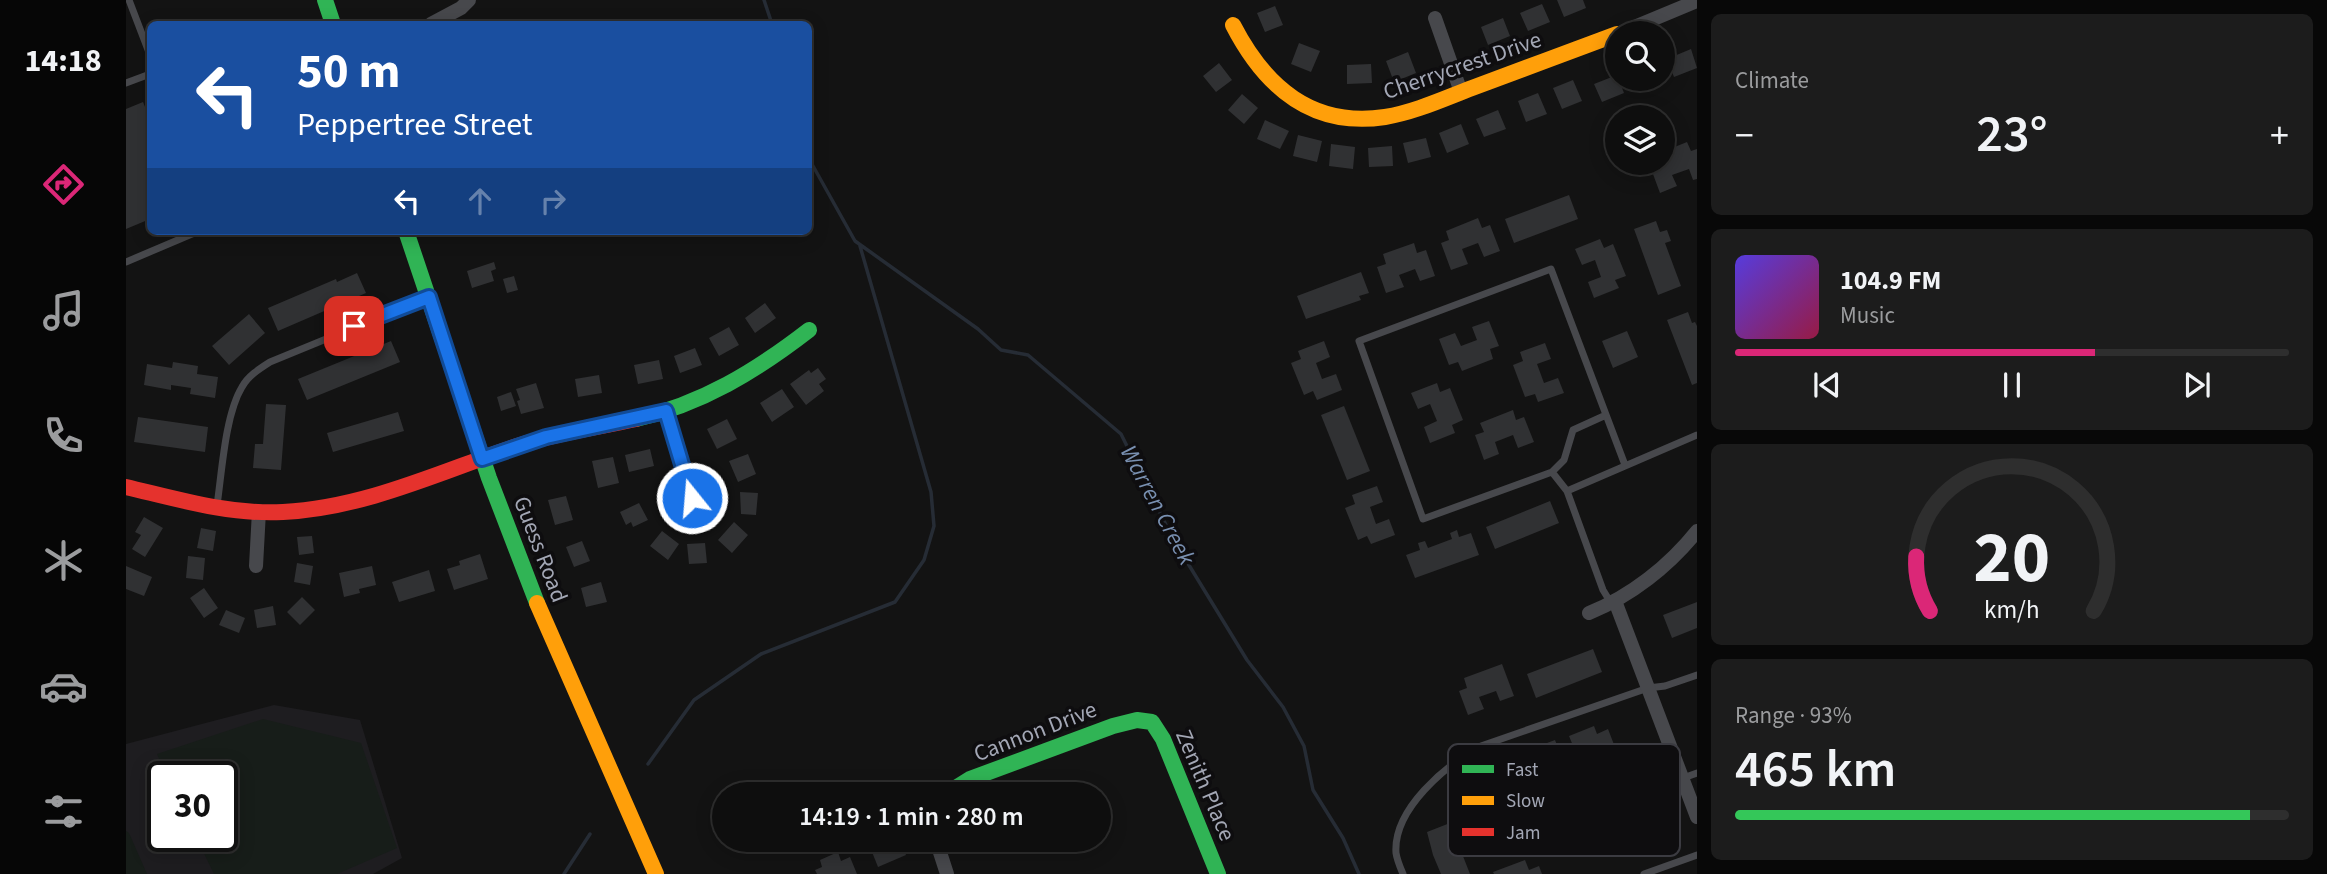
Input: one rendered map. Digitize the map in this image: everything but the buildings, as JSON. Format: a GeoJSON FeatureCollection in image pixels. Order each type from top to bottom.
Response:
{"type":"FeatureCollection","features":[{"type":"Feature","properties":{"kind":"street"},"geometry":{"type":"LineString","coordinates":[[325,0],[332,21]]}},
{"type":"Feature","properties":{"kind":"street"},"geometry":{"type":"LineString","coordinates":[[436,21],[461,8],[469,0]]}},
{"type":"Feature","properties":{"kind":"street","name":"Cherrycrest Drive"},"geometry":{"type":"LineString","coordinates":[[1649,21],[1697,1]]}},
{"type":"Feature","properties":{"kind":"street"},"geometry":{"type":"LineString","coordinates":[[1434,18],[1461,92]]}},
{"type":"Feature","properties":{"kind":"street","name":"Cherrycrest Drive"},"geometry":{"type":"LineString","coordinates":[[1233,25],[1242,47],[1269,81],[1286,96],[1315,110],[1347,117],[1383,117],[1409,111],[1605,39]]}},
{"type":"Feature","properties":{"kind":"street","name":"Guess Road"},"geometry":{"type":"LineString","coordinates":[[407,235],[482,459],[532,592],[585,718],[656,874]]}},
{"type":"Feature","properties":{"kind":"street"},"geometry":{"type":"LineString","coordinates":[[126,486],[217,506],[259,511],[281,512],[343,503],[546,437],[666,411],[694,402],[747,376],[808,330]]}},
{"type":"Feature","properties":{"kind":"street"},"geometry":{"type":"LineString","coordinates":[[666,411],[692,498]]}},
{"type":"Feature","properties":{"kind":"street"},"geometry":{"type":"LineString","coordinates":[[257,566],[259,511]]}},
{"type":"Feature","properties":{"kind":"street"},"geometry":{"type":"LineString","coordinates":[[1589,613],[1613,602],[1674,558],[1697,531]]}},
{"type":"Feature","properties":{"kind":"street"},"geometry":{"type":"LineString","coordinates":[[1613,602],[1669,744]]}},
{"type":"Feature","properties":{"kind":"street","name":"Cannon Drive"},"geometry":{"type":"LineString","coordinates":[[964,782],[1113,726],[1144,720]]}},
{"type":"Feature","properties":{"kind":"street","name":"Zenith Place"},"geometry":{"type":"LineString","coordinates":[[1144,720],[1152,722],[1163,739],[1218,874]]}},
{"type":"Feature","properties":{"kind":"street"},"geometry":{"type":"LineString","coordinates":[[1680,774],[1697,817]]}},
{"type":"Feature","properties":{"kind":"street"},"geometry":{"type":"LineString","coordinates":[[940,852],[947,874]]}},
{"type":"Feature","properties":{"kind":"lane"},"geometry":{"type":"LineString","coordinates":[[130,0],[147,47]]}},
{"type":"Feature","properties":{"kind":"lane"},"geometry":{"type":"LineString","coordinates":[[126,83],[147,75]]}},
{"type":"Feature","properties":{"kind":"lane"},"geometry":{"type":"LineString","coordinates":[[126,262],[189,235]]}},
{"type":"Feature","properties":{"kind":"lane"},"geometry":{"type":"LineString","coordinates":[[1606,415],[1573,430],[1564,460],[1552,472],[1423,519],[1359,341],[1551,269],[1625,465]]}},
{"type":"Feature","properties":{"kind":"lane"},"geometry":{"type":"LineString","coordinates":[[217,506],[232,413],[248,378],[270,362],[429,297]]}},
{"type":"Feature","properties":{"kind":"lane"},"geometry":{"type":"LineString","coordinates":[[1567,491],[1697,435]]}},
{"type":"Feature","properties":{"kind":"lane"},"geometry":{"type":"LineString","coordinates":[[1552,472],[1567,491],[1602,590],[1613,602]]}},
{"type":"Feature","properties":{"kind":"lane"},"geometry":{"type":"LineString","coordinates":[[1487,744],[1648,688],[1665,686],[1697,675]]}},
{"type":"Feature","properties":{"kind":"lane"},"geometry":{"type":"LineString","coordinates":[[1403,874],[1396,857],[1401,826],[1419,796],[1448,769]]}},
{"type":"Feature","properties":{"kind":"lane"},"geometry":{"type":"LineString","coordinates":[[1682,779],[1697,773]]}},
{"type":"Feature","properties":{"kind":"lane"},"geometry":{"type":"LineString","coordinates":[[1644,874],[1697,855]]}},
{"type":"Feature","properties":{"kind":"shaded area"},"geometry":{"type":"Polygon","coordinates":[[[274,705],[360,720],[402,858],[373,874],[126,874],[126,744],[274,705]]]}},
{"type":"Feature","properties":{"kind":"shaded area"},"geometry":{"type":"Polygon","coordinates":[[[263,719],[361,743],[397,848],[337,874],[214,874],[203,852],[238,852],[238,761],[160,761],[157,754],[263,719]]]}},
{"type":"Feature","properties":{"kind":"shaded area"},"geometry":{"type":"Polygon","coordinates":[[[126,831],[129,833],[147,874],[126,874],[126,831]]]}},
{"type":"Feature","properties":{"kind":"waterway","name":"Warren Creek"},"geometry":{"type":"LineString","coordinates":[[764,0],[771,21]]}},
{"type":"Feature","properties":{"kind":"waterway","name":"Warren Creek"},"geometry":{"type":"LineString","coordinates":[[812,164],[855,241],[978,329],[1001,350],[1028,355],[1121,434],[1173,539],[1247,660],[1283,707],[1304,746],[1313,790],[1343,838],[1359,874]]}},
{"type":"Feature","properties":{"kind":"waterway"},"geometry":{"type":"LineString","coordinates":[[648,764],[694,700],[761,654],[895,602],[924,560],[934,526],[931,492],[860,246]]}},
{"type":"Feature","properties":{"kind":"waterway"},"geometry":{"type":"LineString","coordinates":[[564,874],[590,834]]}},
{"type":"Feature","properties":{"kind":"traffic: fast"},"geometry":{"type":"LineString","coordinates":[[325,0],[332,21]]}},
{"type":"Feature","properties":{"kind":"traffic: fast"},"geometry":{"type":"LineString","coordinates":[[407,235],[489,478],[537,603]]}},
{"type":"Feature","properties":{"kind":"traffic: fast"},"geometry":{"type":"LineString","coordinates":[[636,419],[660,413],[706,395],[769,359],[809,330]]}},
{"type":"Feature","properties":{"kind":"traffic: fast"},"geometry":{"type":"LineString","coordinates":[[965,782],[1113,726],[1137,720],[1152,722],[1163,739],[1218,874]]}},
{"type":"Feature","properties":{"kind":"traffic: slow"},"geometry":{"type":"LineString","coordinates":[[1233,25],[1260,67],[1294,98],[1313,109],[1335,116],[1359,119],[1385,117],[1418,109],[1605,39]]}},
{"type":"Feature","properties":{"kind":"traffic: slow"},"geometry":{"type":"LineString","coordinates":[[537,603],[656,874]]}},
{"type":"Feature","properties":{"kind":"traffic: jam"},"geometry":{"type":"LineString","coordinates":[[126,487],[243,511],[283,512],[313,509],[343,504],[402,487],[532,441],[636,419]]}},
{"type":"Feature","properties":{"kind":"route"},"geometry":{"type":"LineString","coordinates":[[354,326],[429,297],[482,459],[572,430],[666,411],[692,498]]}}]}
